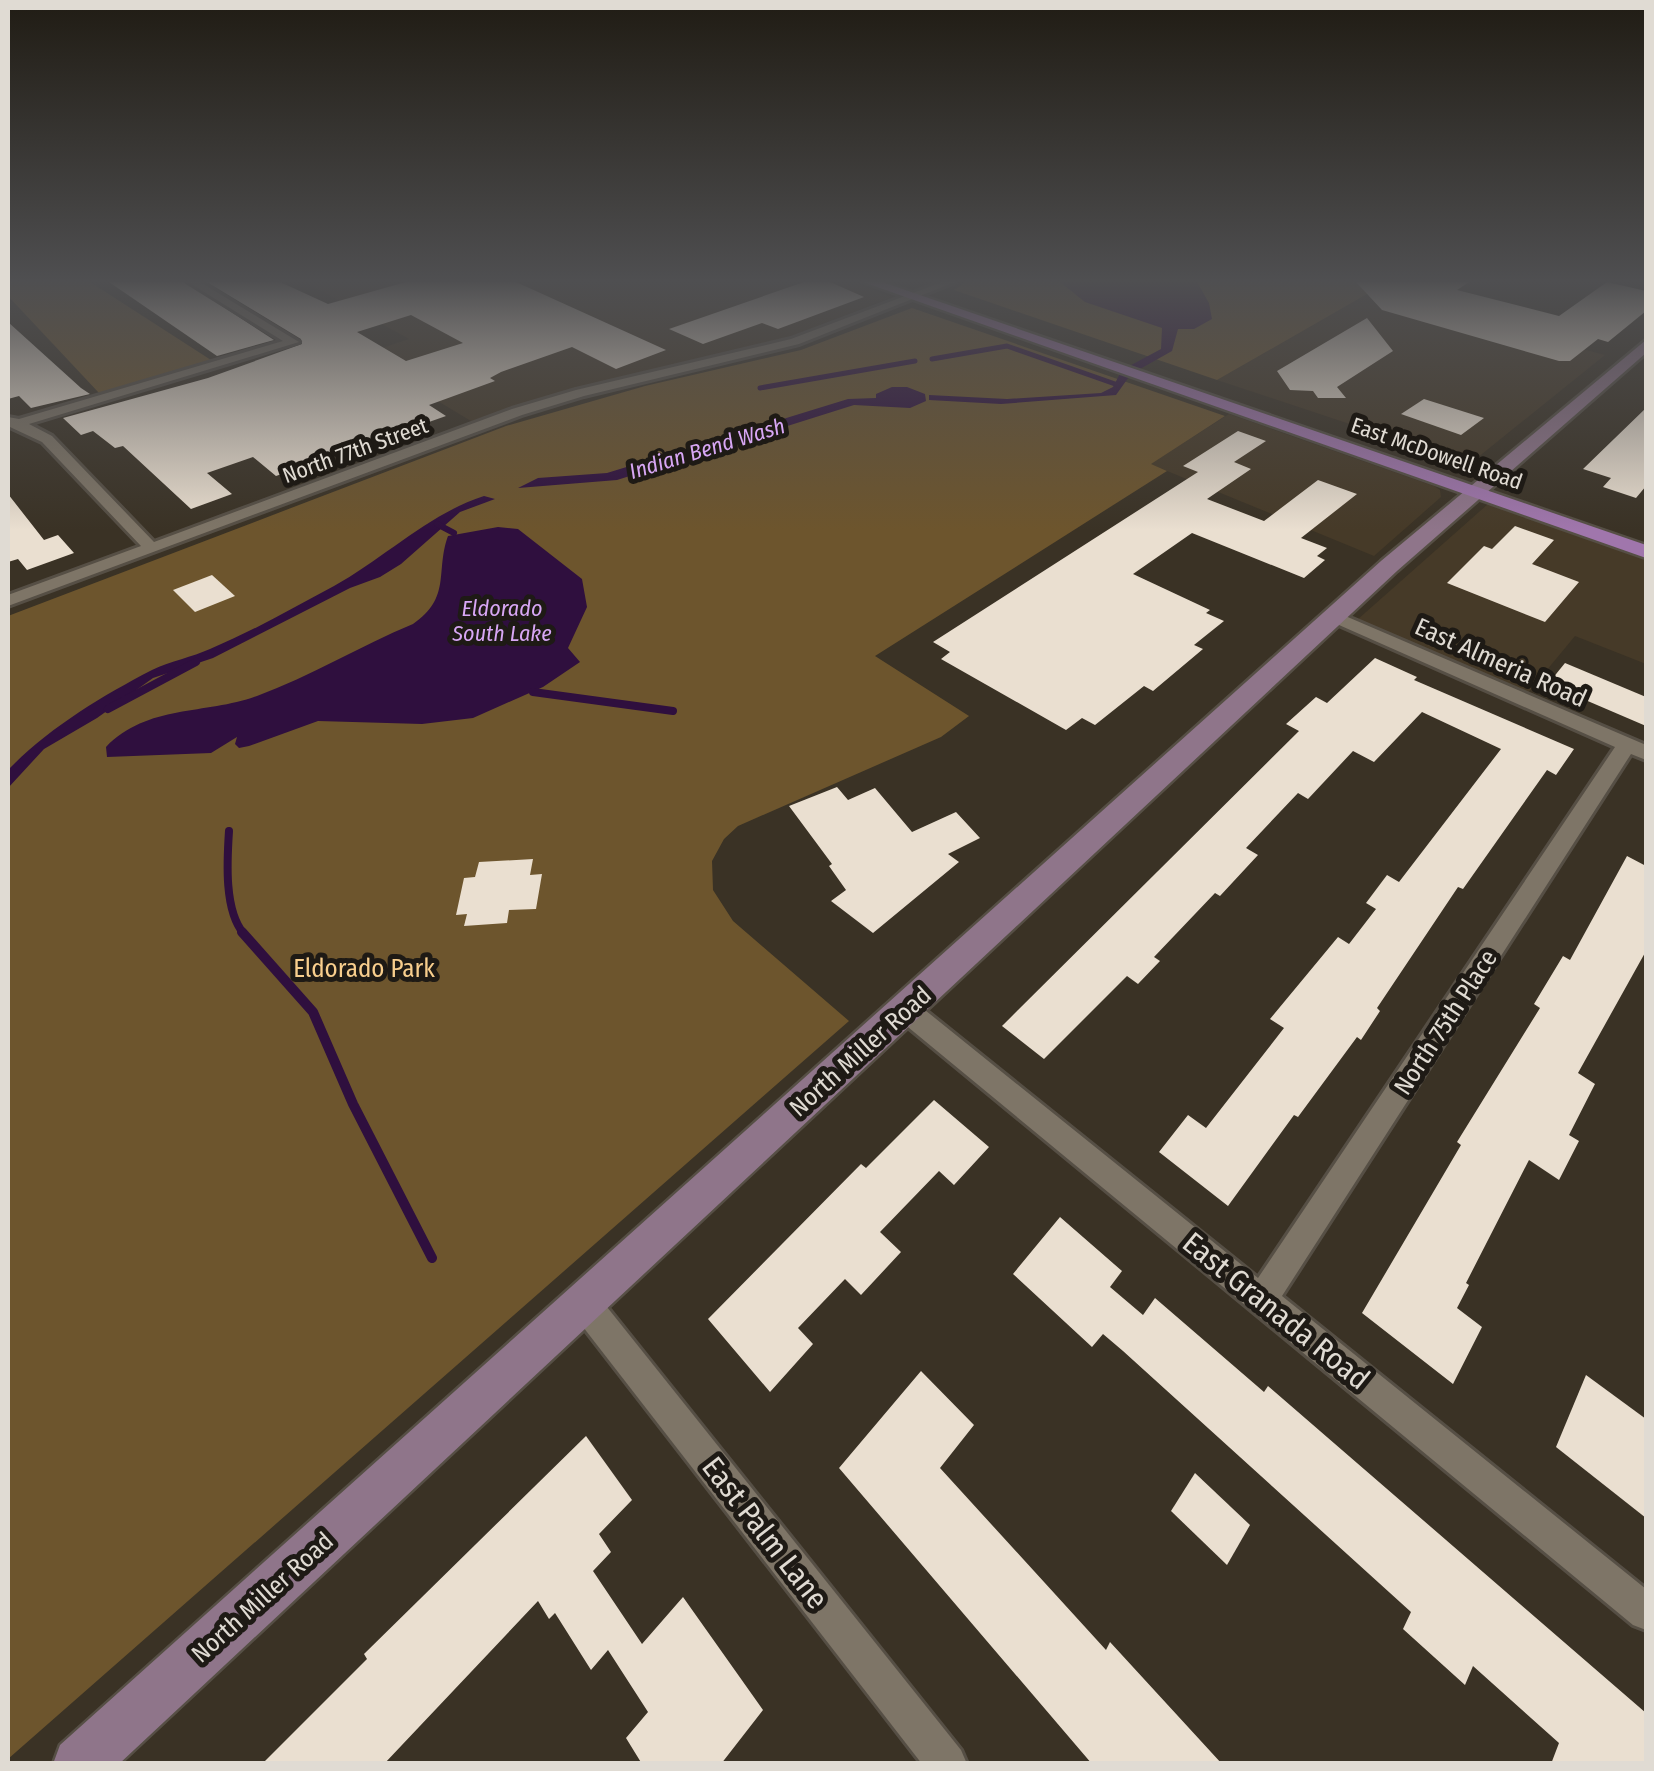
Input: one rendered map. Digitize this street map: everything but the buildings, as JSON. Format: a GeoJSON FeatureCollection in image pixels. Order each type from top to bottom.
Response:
{"type":"FeatureCollection","features":[{"type":"Feature","properties":{"kind":"main road","name":"East McDowell Road"},"geometry":{"type":"LineString","coordinates":[[1110,365],[1482,485],[1646,531]]}},
{"type":"Feature","properties":{"kind":"main road","name":"East McDowell Road"},"geometry":{"type":"LineString","coordinates":[[1155,365],[1482,485],[1646,552]]}},
{"type":"Feature","properties":{"kind":"street"},"geometry":{"type":"LineString","coordinates":[[11,420],[211,365]]}},
{"type":"Feature","properties":{"kind":"street","name":"North 77th Street"},"geometry":{"type":"LineString","coordinates":[[8,601],[536,406],[711,365]]}},
{"type":"Feature","properties":{"kind":"street","name":"North Miller Road"},"geometry":{"type":"LineString","coordinates":[[91,1759],[1336,617],[1623,365]]}},
{"type":"Feature","properties":{"kind":"street"},"geometry":{"type":"LineString","coordinates":[[11,420],[46,439],[151,548]]}},
{"type":"Feature","properties":{"kind":"street","name":"East Almeria Road"},"geometry":{"type":"LineString","coordinates":[[1336,617],[1637,749]]}},
{"type":"Feature","properties":{"kind":"street","name":"North 75th Place"},"geometry":{"type":"LineString","coordinates":[[1262,1300],[1637,749]]}},
{"type":"Feature","properties":{"kind":"street","name":"East Granada Road"},"geometry":{"type":"LineString","coordinates":[[906,1010],[1646,1612]]}},
{"type":"Feature","properties":{"kind":"street","name":"East Palm Lane"},"geometry":{"type":"LineString","coordinates":[[584,1303],[947,1764]]}},
{"type":"Feature","properties":{"kind":"shaded area"},"geometry":{"type":"Polygon","coordinates":[[[377,365],[678,365],[574,389],[471,421],[377,365]]]}},
{"type":"Feature","properties":{"kind":"shaded area"},"geometry":{"type":"Polygon","coordinates":[[[1244,365],[1593,365],[1477,458],[1469,460],[1452,458],[1217,380],[1244,365]]]}},
{"type":"Feature","properties":{"kind":"shaded area"},"geometry":{"type":"Polygon","coordinates":[[[1229,414],[1434,486],[1441,497],[1374,556],[1150,464],[1229,414]]]}},
{"type":"Feature","properties":{"kind":"shaded area"},"geometry":{"type":"Polygon","coordinates":[[[1488,504],[1646,560],[1646,664],[1575,636],[1518,705],[1348,628],[1488,504]]]}},
{"type":"Feature","properties":{"kind":"green space"},"geometry":{"type":"Polygon","coordinates":[[[72,365],[195,365],[99,393],[72,365]]]}},
{"type":"Feature","properties":{"kind":"green space","name":"Eldorado Park"},"geometry":{"type":"Polygon","coordinates":[[[738,365],[1076,365],[1225,416],[1151,464],[1167,471],[875,656],[969,716],[941,737],[738,826],[724,839],[712,861],[713,890],[733,921],[849,1021],[8,1759],[8,616],[506,426],[645,386],[738,365]]]}},
{"type":"Feature","properties":{"kind":"green space"},"geometry":{"type":"Polygon","coordinates":[[[1172,365],[1244,365],[1217,380],[1172,365]]]}},
{"type":"Feature","properties":{"kind":"water"},"geometry":{"type":"Polygon","coordinates":[[[1132,365],[1148,365],[1131,374],[1116,395],[1001,404],[929,400],[929,395],[1007,399],[1101,393],[1113,387],[1122,370],[1132,365]]]}},
{"type":"Feature","properties":{"kind":"water"},"geometry":{"type":"Polygon","coordinates":[[[892,387],[907,387],[925,394],[926,401],[910,408],[854,405],[617,480],[518,488],[538,478],[607,473],[848,399],[876,398],[876,394],[892,387]]]}},
{"type":"Feature","properties":{"kind":"water"},"geometry":{"type":"Polygon","coordinates":[[[484,496],[495,499],[460,512],[401,564],[380,577],[350,588],[213,658],[153,678],[44,749],[8,788],[8,770],[40,740],[94,702],[152,670],[210,649],[273,619],[353,575],[425,525],[484,496]]]}},
{"type":"Feature","properties":{"kind":"water","name":"Eldorado South Lake"},"geometry":{"type":"Polygon","coordinates":[[[498,527],[518,529],[582,579],[587,607],[568,648],[580,662],[543,687],[473,718],[422,724],[318,721],[239,748],[235,744],[237,737],[211,753],[107,757],[106,747],[140,724],[257,696],[413,624],[438,594],[448,536],[498,527]]]}},
{"type":"Feature","properties":{"kind":"waterway"},"geometry":{"type":"LineString","coordinates":[[760,388],[894,365]]}},
{"type":"Feature","properties":{"kind":"waterway"},"geometry":{"type":"LineString","coordinates":[[1060,365],[1118,385]]}},
{"type":"Feature","properties":{"kind":"waterway"},"geometry":{"type":"LineString","coordinates":[[437,524],[454,533]]}},
{"type":"Feature","properties":{"kind":"waterway","name":"Indian Bend Wash"},"geometry":{"type":"LineString","coordinates":[[108,709],[196,662]]}},
{"type":"Feature","properties":{"kind":"waterway"},"geometry":{"type":"LineString","coordinates":[[533,692],[673,711]]}},
{"type":"Feature","properties":{"kind":"waterway"},"geometry":{"type":"LineString","coordinates":[[229,831],[230,899],[244,934]]}},
{"type":"Feature","properties":{"kind":"waterway"},"geometry":{"type":"LineString","coordinates":[[242,932],[313,1012],[353,1104],[432,1258]]}}]}
